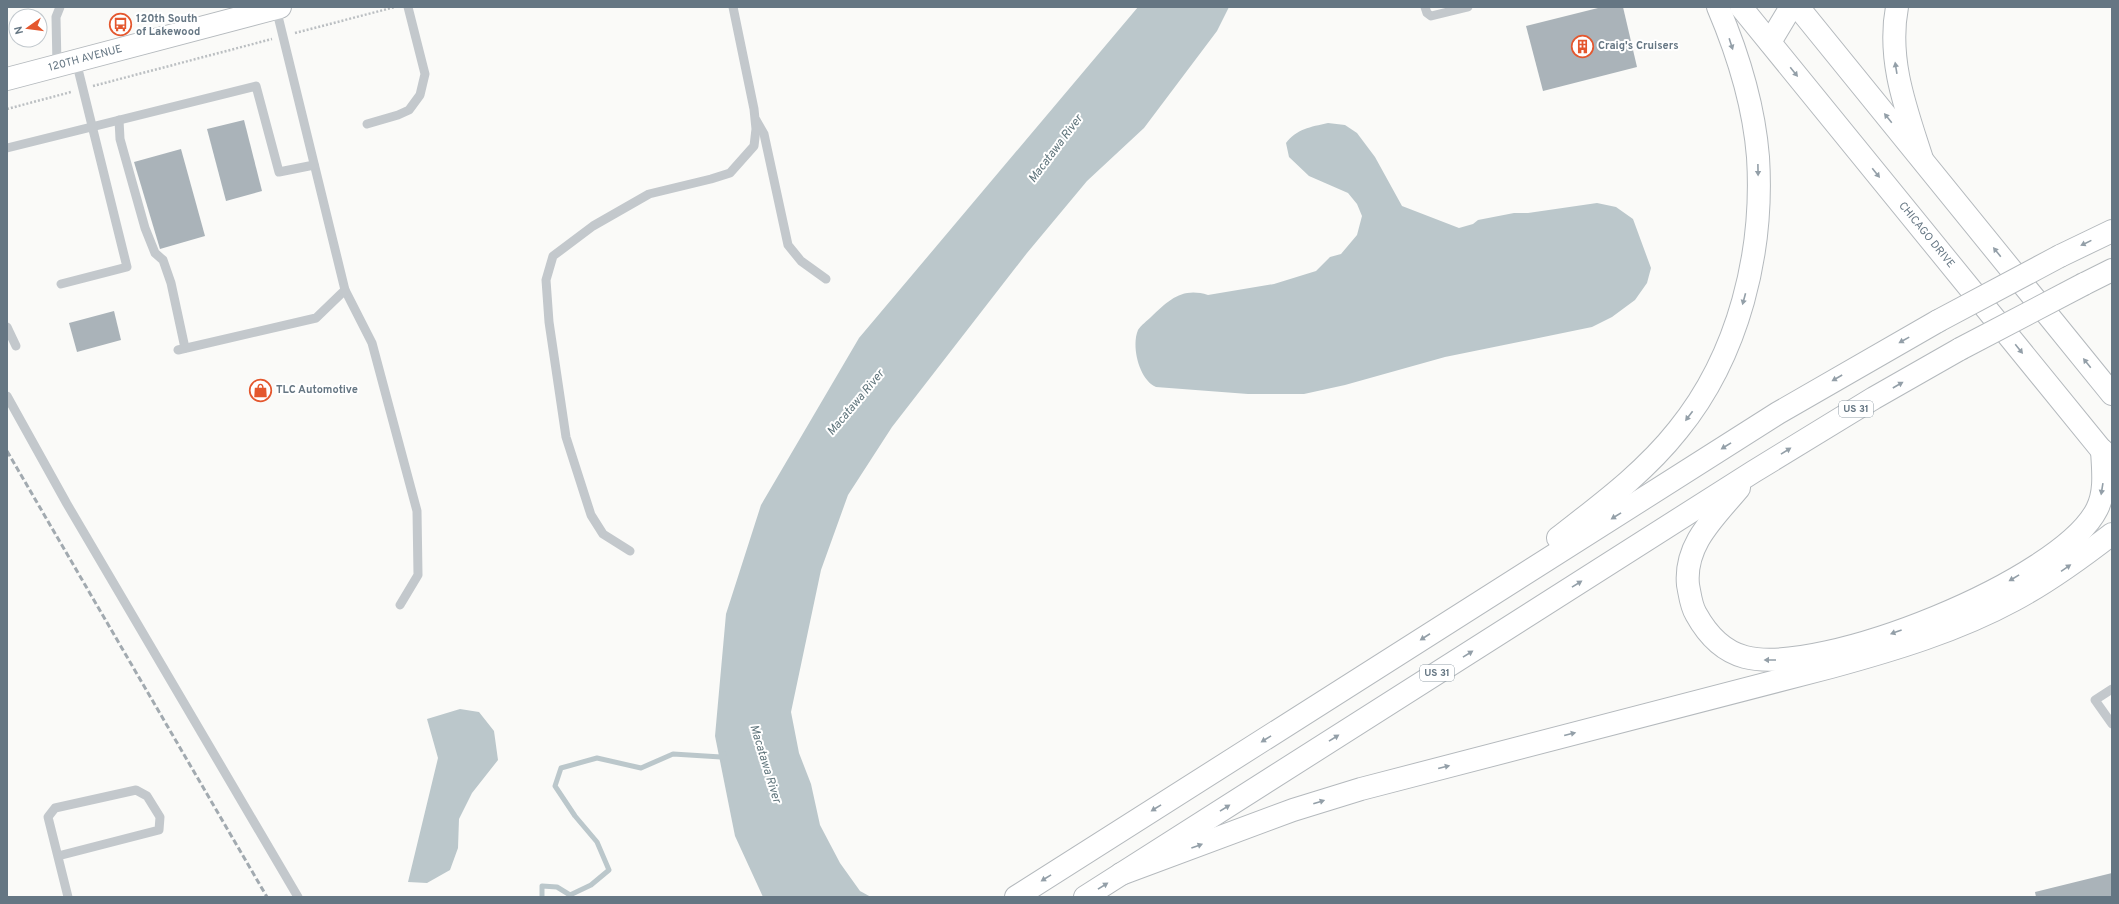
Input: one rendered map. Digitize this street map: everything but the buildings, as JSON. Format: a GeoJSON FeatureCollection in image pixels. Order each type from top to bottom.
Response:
{"type":"FeatureCollection","features":[{"type":"Feature","properties":{"kind":"main road"},"geometry":{"type":"LineString","coordinates":[[1470,609],[1646,466],[1693,411],[1719,364],[1731,338],[1746,289],[1754,252],[1759,189],[1758,157],[1748,97],[1718,7]]}},
{"type":"Feature","properties":{"kind":"main road","name":"CHICAGO DRIVE"},"geometry":{"type":"LineString","coordinates":[[1741,7],[2107,456]]}},
{"type":"Feature","properties":{"kind":"main road"},"geometry":{"type":"LineString","coordinates":[[1770,42],[1791,7]]}},
{"type":"Feature","properties":{"kind":"main road"},"geometry":{"type":"LineString","coordinates":[[1798,7],[2112,394]]}},
{"type":"Feature","properties":{"kind":"main road"},"geometry":{"type":"LineString","coordinates":[[1897,7],[1893,42],[1895,63],[1899,85],[1922,159]]}},
{"type":"Feature","properties":{"kind":"main road","name":"120TH AVENUE"},"geometry":{"type":"LineString","coordinates":[[7,79],[278,8]]}},
{"type":"Feature","properties":{"kind":"main road"},"geometry":{"type":"LineString","coordinates":[[1016,897],[1784,410],[1938,321],[2060,256],[2112,231]]}},
{"type":"Feature","properties":{"kind":"main road","name":"US 31"},"geometry":{"type":"LineString","coordinates":[[1085,897],[1753,472],[1867,402],[1960,349],[2112,270]]}},
{"type":"Feature","properties":{"kind":"main road"},"geometry":{"type":"LineString","coordinates":[[1753,472],[1701,534],[1693,547],[1688,569],[1690,594],[1694,610],[1713,639],[1727,649],[1743,657],[1760,660],[1776,660],[1826,651],[1891,633],[1977,599],[2029,570],[2073,538],[2091,520],[2098,508],[2102,494],[2107,456]]}},
{"type":"Feature","properties":{"kind":"main road"},"geometry":{"type":"LineString","coordinates":[[1121,874],[1292,810],[1361,789],[1831,667],[1896,648],[1973,620],[2013,601],[2057,574],[2112,534]]}},
{"type":"Feature","properties":{"kind":"lane"},"geometry":{"type":"LineString","coordinates":[[60,7],[56,17],[66,63],[83,89],[126,267],[60,284]]}},
{"type":"Feature","properties":{"kind":"lane"},"geometry":{"type":"LineString","coordinates":[[368,124],[409,110],[420,95],[424,74],[408,7]]}},
{"type":"Feature","properties":{"kind":"lane"},"geometry":{"type":"LineString","coordinates":[[630,551],[603,534],[591,515],[566,437],[549,322],[546,280],[553,256],[593,226],[648,194],[730,173],[754,146],[754,117],[733,7]]}},
{"type":"Feature","properties":{"kind":"lane"},"geometry":{"type":"LineString","coordinates":[[1426,7],[1427,13],[1431,16],[1468,7]]}},
{"type":"Feature","properties":{"kind":"lane"},"geometry":{"type":"LineString","coordinates":[[278,8],[283,36],[345,290],[372,343],[417,511],[418,575],[400,605]]}},
{"type":"Feature","properties":{"kind":"lane"},"geometry":{"type":"LineString","coordinates":[[7,148],[256,86],[279,172],[314,165]]}},
{"type":"Feature","properties":{"kind":"lane"},"geometry":{"type":"LineString","coordinates":[[754,117],[764,134],[788,245],[801,261],[826,279]]}},
{"type":"Feature","properties":{"kind":"lane"},"geometry":{"type":"LineString","coordinates":[[119,120],[120,140],[145,228],[155,253],[163,260],[171,283],[181,349],[316,318],[345,290]]}},
{"type":"Feature","properties":{"kind":"lane"},"geometry":{"type":"LineString","coordinates":[[7,327],[16,346]]}},
{"type":"Feature","properties":{"kind":"lane"},"geometry":{"type":"LineString","coordinates":[[7,396],[67,504],[298,897]]}},
{"type":"Feature","properties":{"kind":"lane"},"geometry":{"type":"LineString","coordinates":[[2112,689],[2095,700],[2112,724]]}},
{"type":"Feature","properties":{"kind":"lane"},"geometry":{"type":"LineString","coordinates":[[58,856],[159,830],[160,817],[147,796],[136,790],[55,808],[48,817],[68,897]]}},
{"type":"Feature","properties":{"kind":"path"},"geometry":{"type":"LineString","coordinates":[[7,109],[395,7]]}},
{"type":"Feature","properties":{"kind":"water","name":"Macatawa River"},"geometry":{"type":"Polygon","coordinates":[[[1138,7],[1229,7],[1217,31],[1144,128],[1087,181],[1027,253],[892,427],[848,495],[821,570],[791,712],[799,753],[811,784],[820,825],[840,863],[860,891],[871,897],[763,897],[735,836],[715,736],[726,614],[761,505],[859,338],[1138,7]]]}},
{"type":"Feature","properties":{"kind":"water"},"geometry":{"type":"Polygon","coordinates":[[[1328,123],[1345,125],[1357,133],[1375,157],[1402,206],[1459,228],[1473,224],[1478,220],[1514,213],[1528,213],[1597,203],[1616,207],[1633,219],[1651,268],[1647,283],[1635,300],[1612,317],[1592,327],[1445,357],[1345,385],[1304,394],[1248,394],[1156,387],[1150,383],[1141,370],[1138,362],[1135,345],[1136,337],[1141,326],[1170,300],[1183,294],[1199,293],[1208,295],[1274,284],[1316,271],[1330,257],[1341,254],[1357,235],[1362,216],[1357,204],[1348,193],[1309,176],[1289,157],[1286,143],[1290,138],[1304,129],[1328,123]]]}},
{"type":"Feature","properties":{"kind":"water"},"geometry":{"type":"Polygon","coordinates":[[[460,709],[479,712],[494,731],[498,760],[472,793],[459,819],[458,848],[450,870],[427,883],[408,882],[438,758],[427,719],[460,709]]]}},
{"type":"Feature","properties":{"kind":"waterway"},"geometry":{"type":"LineString","coordinates":[[542,897],[542,886],[557,887],[570,895],[591,885],[609,870],[597,842],[575,816],[555,786],[561,768],[597,758],[641,768],[673,754],[721,757],[724,754]]}},
{"type":"Feature","properties":{"kind":"railway"},"geometry":{"type":"LineString","coordinates":[[7,451],[267,897]]}},
{"type":"Feature","properties":{"kind":"place","name":"120th South of Lakewood"},"geometry":{"type":"Point","coordinates":[121,25]}},
{"type":"Feature","properties":{"kind":"place","name":"Craig's Cruisers"},"geometry":{"type":"Point","coordinates":[1582,46]}},
{"type":"Feature","properties":{"kind":"place","name":"TLC Automotive"},"geometry":{"type":"Point","coordinates":[260,390]}}]}
